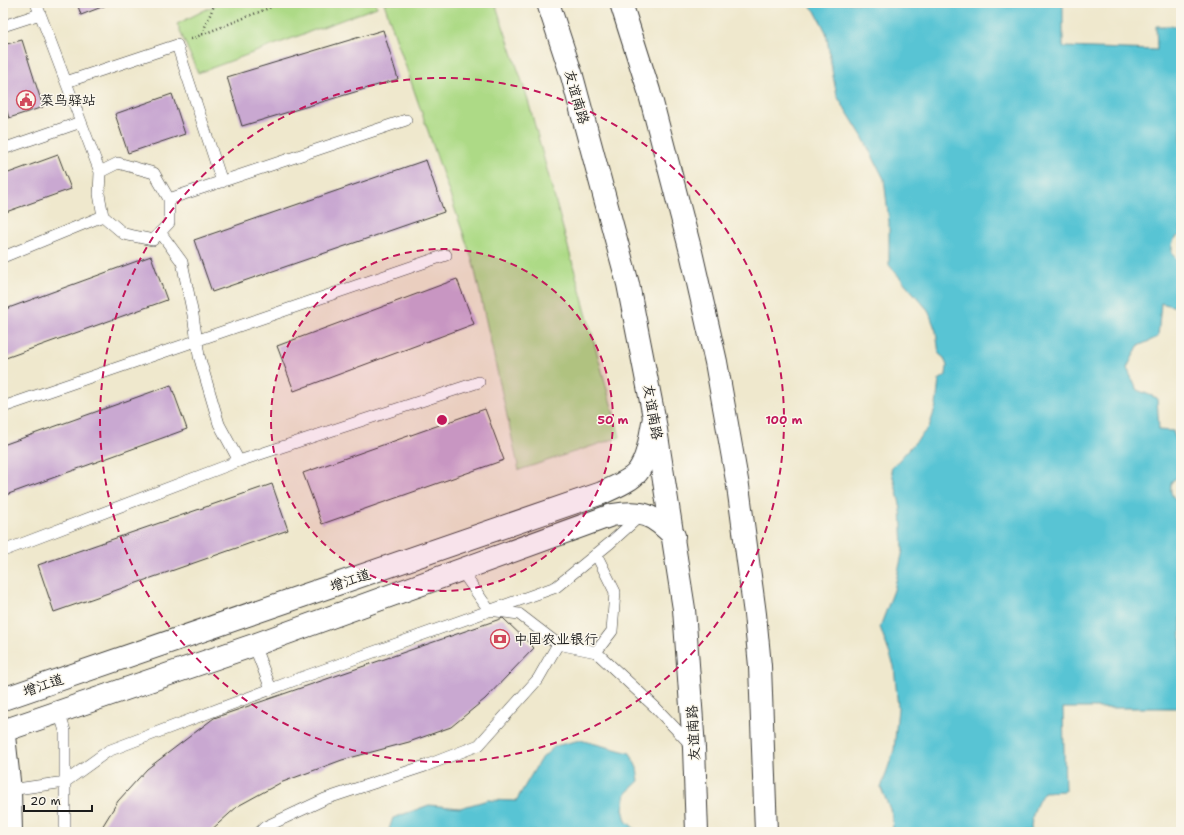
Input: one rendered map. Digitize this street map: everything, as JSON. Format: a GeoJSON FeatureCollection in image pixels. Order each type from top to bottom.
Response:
{"type":"FeatureCollection","features":[{"type":"Feature","properties":{"kind":"main road","name":"友谊南路"},"geometry":{"type":"LineString","coordinates":[[548,3],[572,76],[628,284],[654,417],[674,536],[684,609],[694,748],[697,832]]}},
{"type":"Feature","properties":{"kind":"main road"},"geometry":{"type":"LineString","coordinates":[[621,3],[650,91],[691,252],[716,362],[736,479],[760,666],[766,832]]}},
{"type":"Feature","properties":{"kind":"main road","name":"增江道"},"geometry":{"type":"LineString","coordinates":[[3,699],[602,493],[624,482],[639,471],[646,454],[654,417]]}},
{"type":"Feature","properties":{"kind":"main road","name":"增江道"},"geometry":{"type":"LineString","coordinates":[[3,730],[254,645],[612,515],[643,513]]}},
{"type":"Feature","properties":{"kind":"main road"},"geometry":{"type":"LineString","coordinates":[[643,513],[659,521],[674,536]]}},
{"type":"Feature","properties":{"kind":"main road"},"geometry":{"type":"LineString","coordinates":[[3,730],[10,790],[11,832]]}},
{"type":"Feature","properties":{"kind":"lane"},"geometry":{"type":"LineString","coordinates":[[36,3],[100,172],[99,194],[103,216],[124,234],[153,240],[168,223],[169,199],[154,173],[118,163],[100,172]]}},
{"type":"Feature","properties":{"kind":"lane"},"geometry":{"type":"LineString","coordinates":[[3,26],[40,14]]}},
{"type":"Feature","properties":{"kind":"lane"},"geometry":{"type":"LineString","coordinates":[[66,82],[176,44],[222,182]]}},
{"type":"Feature","properties":{"kind":"lane"},"geometry":{"type":"LineString","coordinates":[[169,199],[406,120]]}},
{"type":"Feature","properties":{"kind":"lane"},"geometry":{"type":"LineString","coordinates":[[3,149],[81,122]]}},
{"type":"Feature","properties":{"kind":"lane"},"geometry":{"type":"LineString","coordinates":[[3,257],[103,216]]}},
{"type":"Feature","properties":{"kind":"lane"},"geometry":{"type":"LineString","coordinates":[[160,232],[182,262],[193,315],[199,356],[219,424],[239,461]]}},
{"type":"Feature","properties":{"kind":"lane"},"geometry":{"type":"LineString","coordinates":[[3,407],[446,255]]}},
{"type":"Feature","properties":{"kind":"lane"},"geometry":{"type":"LineString","coordinates":[[3,551],[239,461],[479,382]]}},
{"type":"Feature","properties":{"kind":"lane"},"geometry":{"type":"LineString","coordinates":[[10,790],[65,782],[108,751],[271,689],[556,587],[643,513]]}},
{"type":"Feature","properties":{"kind":"lane"},"geometry":{"type":"LineString","coordinates":[[596,554],[614,592],[612,631],[596,652]]}},
{"type":"Feature","properties":{"kind":"lane"},"geometry":{"type":"LineString","coordinates":[[461,570],[489,610],[519,614],[558,644],[596,652],[655,707],[694,748]]}},
{"type":"Feature","properties":{"kind":"lane"},"geometry":{"type":"LineString","coordinates":[[260,832],[265,826],[325,799],[425,766],[479,745],[538,679],[558,644]]}},
{"type":"Feature","properties":{"kind":"lane"},"geometry":{"type":"LineString","coordinates":[[254,645],[271,689]]}},
{"type":"Feature","properties":{"kind":"lane"},"geometry":{"type":"LineString","coordinates":[[59,712],[65,731],[64,832]]}},
{"type":"Feature","properties":{"kind":"path"},"geometry":{"type":"LineString","coordinates":[[202,35],[215,3]]}},
{"type":"Feature","properties":{"kind":"path"},"geometry":{"type":"LineString","coordinates":[[176,44],[269,8],[275,3]]}},
{"type":"Feature","properties":{"kind":"green space"},"geometry":{"type":"Polygon","coordinates":[[[219,3],[376,3],[377,7],[198,73],[177,24],[219,3]]]}},
{"type":"Feature","properties":{"kind":"green space"},"geometry":{"type":"Polygon","coordinates":[[[384,3],[495,3],[526,93],[620,437],[519,470],[473,262],[384,3]]]}},
{"type":"Feature","properties":{"kind":"water"},"geometry":{"type":"Polygon","coordinates":[[[807,3],[1063,3],[1063,47],[1157,50],[1156,26],[1181,26],[1181,235],[1174,240],[1172,245],[1172,254],[1178,260],[1181,260],[1181,287],[1176,307],[1161,303],[1158,337],[1138,346],[1127,368],[1137,390],[1157,398],[1159,430],[1173,431],[1179,449],[1181,449],[1181,475],[1172,481],[1171,491],[1173,497],[1181,502],[1181,708],[1063,708],[1065,791],[1044,792],[1034,811],[1031,832],[893,832],[892,814],[881,788],[894,750],[898,708],[894,666],[880,627],[894,590],[903,550],[901,508],[891,469],[929,427],[936,406],[939,380],[946,375],[947,366],[944,358],[939,354],[936,331],[928,310],[889,265],[889,222],[884,179],[862,136],[837,96],[826,32],[815,11],[807,3]]]}},
{"type":"Feature","properties":{"kind":"water"},"geometry":{"type":"Polygon","coordinates":[[[580,740],[630,753],[637,768],[639,781],[626,793],[623,809],[626,821],[638,832],[388,832],[393,818],[429,805],[460,808],[488,800],[516,801],[540,760],[555,746],[580,740]]]}},
{"type":"Feature","properties":{"kind":"building"},"geometry":{"type":"Polygon","coordinates":[[[77,3],[112,3],[81,15],[77,3]]]}},
{"type":"Feature","properties":{"kind":"building"},"geometry":{"type":"Polygon","coordinates":[[[383,30],[398,79],[242,126],[227,77],[383,30]]]}},
{"type":"Feature","properties":{"kind":"building"},"geometry":{"type":"Polygon","coordinates":[[[22,40],[43,107],[9,118],[3,98],[3,45],[22,40]]]}},
{"type":"Feature","properties":{"kind":"building"},"geometry":{"type":"Polygon","coordinates":[[[172,94],[185,134],[128,153],[115,114],[172,94]]]}},
{"type":"Feature","properties":{"kind":"building"},"geometry":{"type":"Polygon","coordinates":[[[58,155],[71,189],[3,213],[3,175],[58,155]]]}},
{"type":"Feature","properties":{"kind":"building"},"geometry":{"type":"Polygon","coordinates":[[[426,160],[444,212],[212,292],[194,240],[426,160]]]}},
{"type":"Feature","properties":{"kind":"building"},"geometry":{"type":"Polygon","coordinates":[[[151,256],[167,300],[3,359],[3,310],[151,256]]]}},
{"type":"Feature","properties":{"kind":"building"},"geometry":{"type":"Polygon","coordinates":[[[457,279],[474,324],[294,391],[277,346],[457,279]]]}},
{"type":"Feature","properties":{"kind":"building"},"geometry":{"type":"Polygon","coordinates":[[[171,385],[187,429],[3,496],[3,445],[171,385]]]}},
{"type":"Feature","properties":{"kind":"building"},"geometry":{"type":"Polygon","coordinates":[[[485,409],[504,460],[322,524],[303,473],[485,409]]]}},
{"type":"Feature","properties":{"kind":"building"},"geometry":{"type":"Polygon","coordinates":[[[272,484],[288,530],[54,612],[38,565],[272,484]]]}},
{"type":"Feature","properties":{"kind":"building"},"geometry":{"type":"Polygon","coordinates":[[[503,618],[534,648],[485,699],[451,727],[409,742],[342,760],[280,783],[238,806],[209,832],[99,832],[118,801],[147,769],[214,718],[503,618]]]}},
{"type":"Feature","properties":{"kind":"place","name":"菜鸟驿站"},"geometry":{"type":"Point","coordinates":[26,100]}},
{"type":"Feature","properties":{"kind":"place","name":"中国农业银行"},"geometry":{"type":"Point","coordinates":[500,639]}}]}
